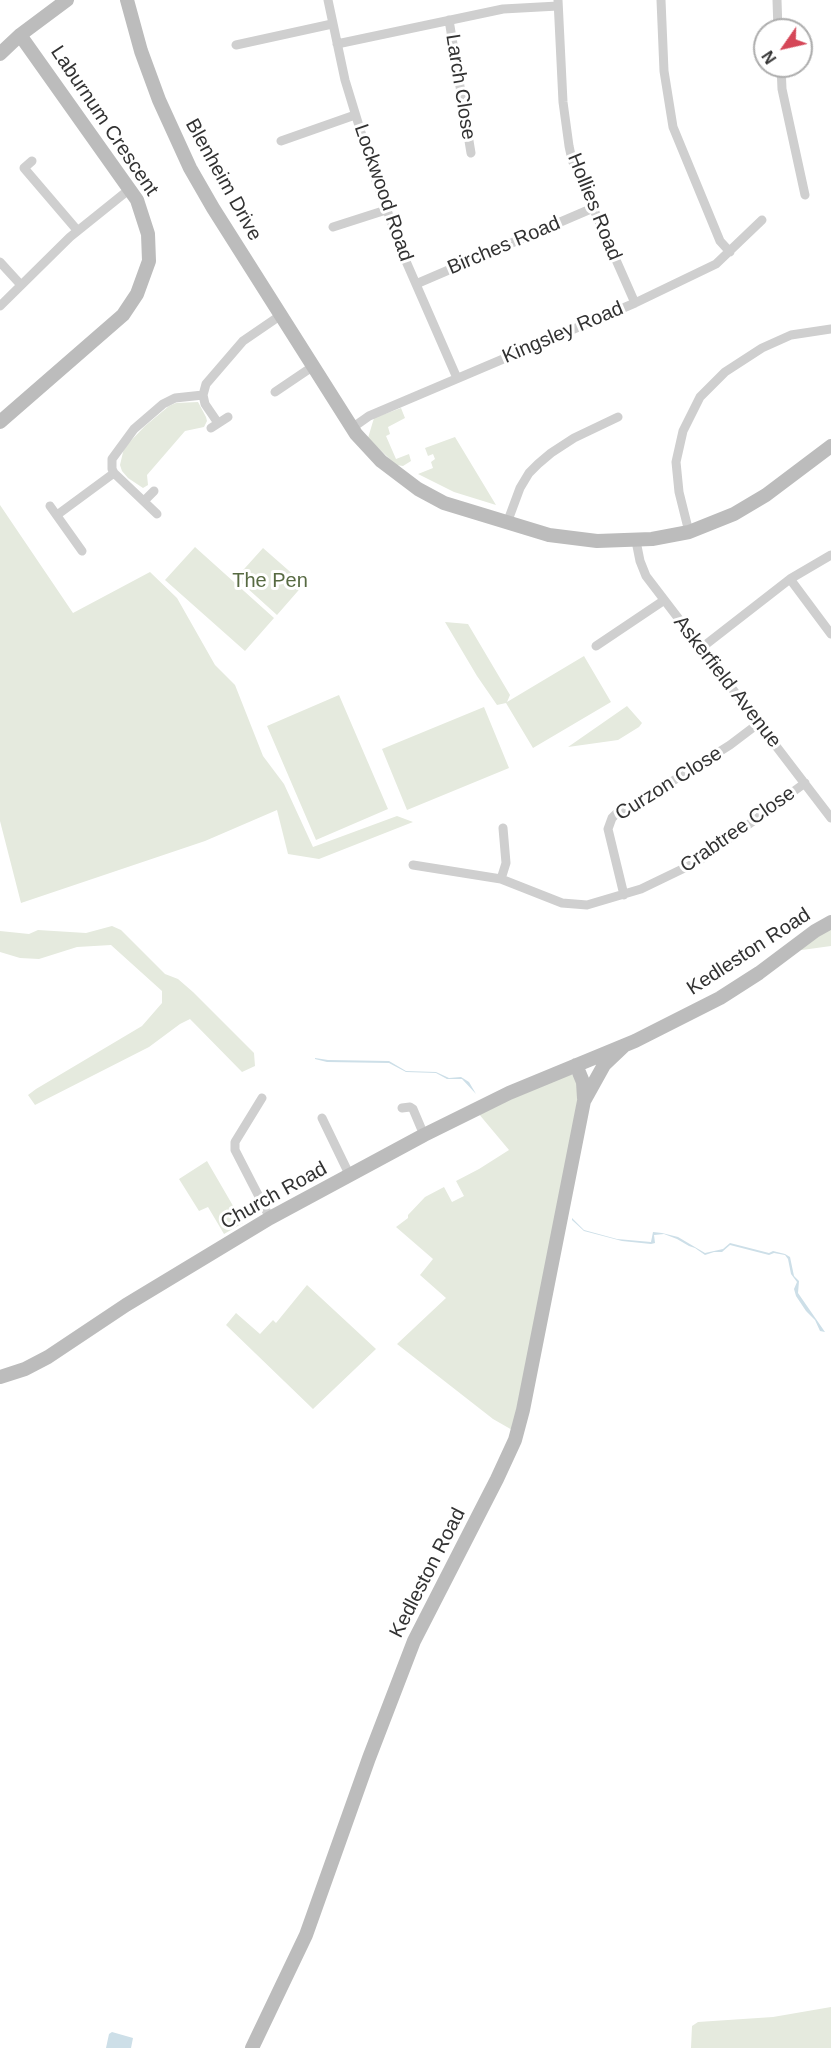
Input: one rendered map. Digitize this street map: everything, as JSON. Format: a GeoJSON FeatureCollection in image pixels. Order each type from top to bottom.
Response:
{"type":"FeatureCollection","features":[{"type":"Feature","properties":{"kind":"street"},"geometry":{"type":"LineString","coordinates":[[0,54],[20,35],[67,0]]}},
{"type":"Feature","properties":{"kind":"street","name":"Blenheim Drive"},"geometry":{"type":"LineString","coordinates":[[128,0],[141,51],[153,85],[190,168],[213,208],[352,428],[381,461],[418,489],[444,503],[549,535],[573,539],[636,541],[670,537],[688,532],[749,506],[831,446]]}},
{"type":"Feature","properties":{"kind":"street","name":"Lockwood Road"},"geometry":{"type":"LineString","coordinates":[[328,0],[356,115],[386,210],[457,378]]}},
{"type":"Feature","properties":{"kind":"street"},"geometry":{"type":"LineString","coordinates":[[661,0],[664,71],[673,127],[720,241],[730,252]]}},
{"type":"Feature","properties":{"kind":"street"},"geometry":{"type":"LineString","coordinates":[[777,0],[778,18]]}},
{"type":"Feature","properties":{"kind":"street"},"geometry":{"type":"LineString","coordinates":[[337,44],[503,9],[558,3]]}},
{"type":"Feature","properties":{"kind":"street","name":"Hollies Road"},"geometry":{"type":"LineString","coordinates":[[558,3],[566,129],[572,160],[635,303]]}},
{"type":"Feature","properties":{"kind":"street","name":"Larch Close"},"geometry":{"type":"LineString","coordinates":[[449,20],[471,153]]}},
{"type":"Feature","properties":{"kind":"street"},"geometry":{"type":"LineString","coordinates":[[236,45],[332,24]]}},
{"type":"Feature","properties":{"kind":"street","name":"Laburnum Crescent"},"geometry":{"type":"LineString","coordinates":[[0,422],[123,315],[137,294],[147,268],[149,247],[144,218],[130,188],[20,35]]}},
{"type":"Feature","properties":{"kind":"street"},"geometry":{"type":"LineString","coordinates":[[782,78],[804,195]]}},
{"type":"Feature","properties":{"kind":"street"},"geometry":{"type":"LineString","coordinates":[[281,141],[356,115]]}},
{"type":"Feature","properties":{"kind":"street"},"geometry":{"type":"LineString","coordinates":[[32,161],[24,168],[77,230]]}},
{"type":"Feature","properties":{"kind":"street"},"geometry":{"type":"LineString","coordinates":[[0,306],[77,230],[130,188]]}},
{"type":"Feature","properties":{"kind":"street","name":"Birches Road"},"geometry":{"type":"LineString","coordinates":[[416,284],[593,208]]}},
{"type":"Feature","properties":{"kind":"street"},"geometry":{"type":"LineString","coordinates":[[333,227],[386,210]]}},
{"type":"Feature","properties":{"kind":"street","name":"Kingsley Road"},"geometry":{"type":"LineString","coordinates":[[352,428],[369,416],[635,303],[716,264],[762,220]]}},
{"type":"Feature","properties":{"kind":"street"},"geometry":{"type":"LineString","coordinates":[[0,262],[21,285]]}},
{"type":"Feature","properties":{"kind":"street"},"geometry":{"type":"LineString","coordinates":[[228,417],[214,426],[203,395],[209,380],[249,336],[281,315]]}},
{"type":"Feature","properties":{"kind":"street"},"geometry":{"type":"LineString","coordinates":[[688,532],[679,492],[676,462],[681,438],[695,405],[706,390],[725,372],[762,348],[791,335],[831,329]]}},
{"type":"Feature","properties":{"kind":"street"},"geometry":{"type":"LineString","coordinates":[[275,392],[312,367]]}},
{"type":"Feature","properties":{"kind":"street"},"geometry":{"type":"LineString","coordinates":[[157,514],[114,473],[112,459],[134,429],[175,398],[203,395]]}},
{"type":"Feature","properties":{"kind":"street"},"geometry":{"type":"LineString","coordinates":[[507,523],[520,488],[538,464],[574,438],[618,417]]}},
{"type":"Feature","properties":{"kind":"street"},"geometry":{"type":"LineString","coordinates":[[57,515],[114,473]]}},
{"type":"Feature","properties":{"kind":"street"},"geometry":{"type":"LineString","coordinates":[[144,501],[154,490]]}},
{"type":"Feature","properties":{"kind":"street"},"geometry":{"type":"LineString","coordinates":[[50,506],[82,551]]}},
{"type":"Feature","properties":{"kind":"street","name":"Askerfield Avenue"},"geometry":{"type":"LineString","coordinates":[[636,541],[642,569],[663,600],[831,818]]}},
{"type":"Feature","properties":{"kind":"street"},"geometry":{"type":"LineString","coordinates":[[700,650],[790,579],[831,555]]}},
{"type":"Feature","properties":{"kind":"street"},"geometry":{"type":"LineString","coordinates":[[790,579],[831,634]]}},
{"type":"Feature","properties":{"kind":"street"},"geometry":{"type":"LineString","coordinates":[[599,641],[663,600]]}},
{"type":"Feature","properties":{"kind":"street","name":"Curzon Close"},"geometry":{"type":"LineString","coordinates":[[624,895],[608,829],[612,818],[730,745],[759,723]]}},
{"type":"Feature","properties":{"kind":"street","name":"Crabtree Close"},"geometry":{"type":"LineString","coordinates":[[413,865],[442,865],[501,879],[517,887],[570,904],[587,905],[659,882],[699,861],[805,783]]}},
{"type":"Feature","properties":{"kind":"street"},"geometry":{"type":"LineString","coordinates":[[501,879],[506,863],[503,828]]}},
{"type":"Feature","properties":{"kind":"street"},"geometry":{"type":"LineString","coordinates":[[493,843],[504,842]]}},
{"type":"Feature","properties":{"kind":"street","name":"Kedleston Road"},"geometry":{"type":"LineString","coordinates":[[252,2048],[306,1935],[369,1758],[414,1641],[497,1479],[514,1440],[523,1410],[584,1101],[580,1064],[624,1046],[730,992],[831,922]]}},
{"type":"Feature","properties":{"kind":"street","name":"Kedleston Road"},"geometry":{"type":"LineString","coordinates":[[584,1101],[604,1065],[624,1046]]}},
{"type":"Feature","properties":{"kind":"street"},"geometry":{"type":"LineString","coordinates":[[580,1064],[594,1083]]}},
{"type":"Feature","properties":{"kind":"street","name":"Church Road"},"geometry":{"type":"LineString","coordinates":[[0,1377],[25,1369],[48,1357],[126,1305],[270,1218],[424,1135],[509,1093],[580,1064]]}},
{"type":"Feature","properties":{"kind":"street"},"geometry":{"type":"LineString","coordinates":[[262,1098],[235,1142],[235,1150],[270,1218]]}},
{"type":"Feature","properties":{"kind":"street"},"geometry":{"type":"LineString","coordinates":[[402,1108],[412,1109],[424,1135]]}},
{"type":"Feature","properties":{"kind":"street"},"geometry":{"type":"LineString","coordinates":[[322,1118],[350,1176]]}},
{"type":"Feature","properties":{"kind":"green space"},"geometry":{"type":"Polygon","coordinates":[[[198,402],[207,421],[204,427],[185,431],[147,475],[148,485],[143,488],[128,478],[120,465],[124,448],[169,406],[176,403],[198,402]]]}},
{"type":"Feature","properties":{"kind":"green space"},"geometry":{"type":"Polygon","coordinates":[[[401,408],[405,418],[388,427],[390,434],[386,436],[396,459],[409,454],[411,461],[403,466],[396,465],[368,438],[374,418],[401,408]]]}},
{"type":"Feature","properties":{"kind":"green space"},"geometry":{"type":"Polygon","coordinates":[[[455,437],[496,505],[454,492],[418,474],[433,468],[431,462],[435,459],[433,454],[428,456],[425,448],[455,437]]]}},
{"type":"Feature","properties":{"kind":"green space"},"geometry":{"type":"Polygon","coordinates":[[[0,505],[73,613],[150,572],[177,598],[215,665],[235,685],[263,756],[284,784],[313,847],[397,816],[413,822],[319,859],[288,854],[277,810],[205,841],[21,903],[0,821],[0,505]]]}},
{"type":"Feature","properties":{"kind":"green space"},"geometry":{"type":"Polygon","coordinates":[[[195,547],[274,618],[245,651],[165,580],[195,547]]]}},
{"type":"Feature","properties":{"kind":"green space","name":"The Pen"},"geometry":{"type":"Polygon","coordinates":[[[263,548],[304,584],[277,615],[236,578],[263,548]]]}},
{"type":"Feature","properties":{"kind":"green space"},"geometry":{"type":"Polygon","coordinates":[[[445,622],[468,624],[510,695],[507,702],[584,656],[611,702],[533,748],[506,703],[497,705],[445,622]]]}},
{"type":"Feature","properties":{"kind":"green space"},"geometry":{"type":"Polygon","coordinates":[[[339,695],[388,809],[316,840],[267,726],[339,695]]]}},
{"type":"Feature","properties":{"kind":"green space"},"geometry":{"type":"Polygon","coordinates":[[[627,706],[642,723],[639,727],[618,740],[568,747],[627,706]]]}},
{"type":"Feature","properties":{"kind":"green space"},"geometry":{"type":"Polygon","coordinates":[[[484,707],[509,768],[407,810],[382,749],[484,707]]]}},
{"type":"Feature","properties":{"kind":"green space"},"geometry":{"type":"Polygon","coordinates":[[[112,926],[121,930],[165,974],[178,979],[193,992],[254,1053],[255,1066],[242,1072],[190,1019],[149,1047],[35,1105],[28,1095],[36,1089],[142,1026],[162,1003],[162,991],[111,945],[77,947],[39,959],[20,958],[0,952],[0,931],[29,934],[38,930],[86,933],[112,926]]]}},
{"type":"Feature","properties":{"kind":"green space"},"geometry":{"type":"Polygon","coordinates":[[[831,927],[831,946],[802,950],[799,947],[831,927]]]}},
{"type":"Feature","properties":{"kind":"green space"},"geometry":{"type":"Polygon","coordinates":[[[569,1074],[575,1076],[581,1084],[514,1431],[493,1419],[397,1344],[446,1298],[420,1275],[433,1259],[396,1227],[408,1218],[408,1215],[425,1197],[444,1187],[452,1202],[464,1196],[456,1181],[509,1150],[478,1113],[569,1074]]]}},
{"type":"Feature","properties":{"kind":"green space"},"geometry":{"type":"Polygon","coordinates":[[[207,1161],[243,1223],[224,1234],[208,1207],[199,1211],[179,1179],[207,1161]]]}},
{"type":"Feature","properties":{"kind":"green space"},"geometry":{"type":"Polygon","coordinates":[[[307,1285],[376,1349],[313,1409],[226,1325],[236,1313],[260,1334],[273,1320],[276,1323],[307,1285]]]}},
{"type":"Feature","properties":{"kind":"green space"},"geometry":{"type":"Polygon","coordinates":[[[831,2007],[831,2048],[691,2048],[692,2026],[698,2022],[773,2017],[831,2007]]]}},
{"type":"Feature","properties":{"kind":"shaded area"},"geometry":{"type":"Polygon","coordinates":[[[315,1058],[389,1061],[406,1071],[436,1072],[449,1078],[461,1077],[469,1082],[476,1094],[462,1079],[447,1079],[436,1073],[406,1072],[389,1063],[327,1062],[315,1058]]]}},
{"type":"Feature","properties":{"kind":"shaded area"},"geometry":{"type":"Polygon","coordinates":[[[572,1218],[584,1230],[617,1239],[651,1242],[653,1232],[662,1233],[678,1237],[705,1253],[723,1249],[730,1243],[769,1253],[773,1251],[785,1254],[790,1257],[794,1276],[799,1281],[798,1293],[825,1332],[820,1331],[815,1320],[796,1296],[794,1289],[797,1282],[791,1274],[785,1255],[774,1253],[769,1255],[730,1245],[722,1252],[705,1255],[664,1234],[654,1235],[655,1243],[651,1244],[622,1241],[584,1231],[572,1218]]]}},
{"type":"Feature","properties":{"kind":"shaded area"},"geometry":{"type":"Polygon","coordinates":[[[112,2032],[133,2038],[131,2048],[106,2048],[109,2034],[112,2032]]]}}]}
